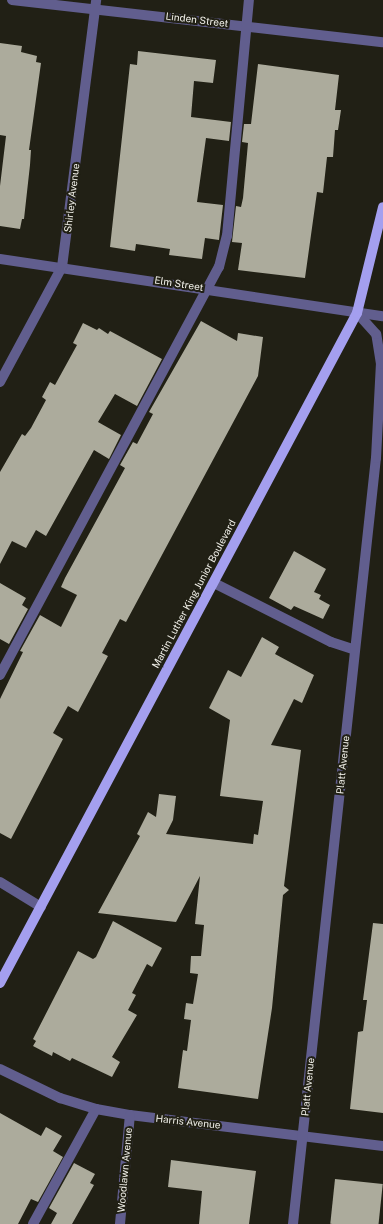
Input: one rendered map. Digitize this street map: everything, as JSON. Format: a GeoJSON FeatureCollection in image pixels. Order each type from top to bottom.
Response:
{"type":"FeatureCollection","features":[{"type":"Feature","properties":{"kind":"main road","name":"Martin Luther King Junior Boulevard"},"geometry":{"type":"LineString","coordinates":[[0,983],[357,313],[383,207]]}},
{"type":"Feature","properties":{"kind":"street","name":"Linden Street"},"geometry":{"type":"LineString","coordinates":[[12,0],[96,4],[247,26],[383,42]]}},
{"type":"Feature","properties":{"kind":"street"},"geometry":{"type":"LineString","coordinates":[[0,675],[219,267],[227,236],[249,0]]}},
{"type":"Feature","properties":{"kind":"street","name":"Shirley Avenue"},"geometry":{"type":"LineString","coordinates":[[0,382],[62,267],[96,4]]}},
{"type":"Feature","properties":{"kind":"street","name":"Elm Street"},"geometry":{"type":"LineString","coordinates":[[0,259],[209,288],[383,316]]}},
{"type":"Feature","properties":{"kind":"street","name":"Platt Avenue"},"geometry":{"type":"LineString","coordinates":[[293,1224],[376,458],[381,364],[376,334],[357,313]]}},
{"type":"Feature","properties":{"kind":"street"},"geometry":{"type":"LineString","coordinates":[[214,583],[331,642],[355,650]]}},
{"type":"Feature","properties":{"kind":"street"},"geometry":{"type":"LineString","coordinates":[[0,882],[41,907]]}},
{"type":"Feature","properties":{"kind":"street","name":"Harris Avenue"},"geometry":{"type":"LineString","coordinates":[[0,1069],[60,1098],[96,1109],[130,1115],[383,1146]]}},
{"type":"Feature","properties":{"kind":"street"},"geometry":{"type":"LineString","coordinates":[[33,1224],[96,1109]]}},
{"type":"Feature","properties":{"kind":"street","name":"Woodlawn Avenue"},"geometry":{"type":"LineString","coordinates":[[120,1224],[130,1115]]}},
{"type":"Feature","properties":{"kind":"building"},"geometry":{"type":"Polygon","coordinates":[[[0,43],[22,46],[21,52],[37,56],[36,62],[41,63],[29,150],[31,150],[30,165],[24,219],[22,219],[20,229],[0,226],[0,186],[6,136],[0,135],[0,43]]]}},
{"type":"Feature","properties":{"kind":"building"},"geometry":{"type":"Polygon","coordinates":[[[138,51],[216,60],[213,83],[194,81],[191,117],[231,122],[229,141],[206,138],[197,202],[223,205],[219,240],[205,238],[202,259],[169,255],[170,249],[136,244],[135,251],[110,247],[130,64],[137,65],[138,51]]]}},
{"type":"Feature","properties":{"kind":"building"},"geometry":{"type":"Polygon","coordinates":[[[258,64],[339,75],[335,110],[341,110],[338,130],[335,130],[333,157],[327,157],[323,193],[317,192],[305,278],[238,270],[242,243],[232,242],[236,206],[241,207],[243,198],[248,143],[242,142],[244,124],[251,124],[258,64]]]}},
{"type":"Feature","properties":{"kind":"building"},"geometry":{"type":"Polygon","coordinates":[[[201,321],[237,341],[238,333],[263,337],[258,376],[126,622],[120,619],[102,653],[108,656],[78,712],[68,706],[53,733],[63,739],[11,839],[0,833],[0,699],[23,652],[20,651],[40,615],[61,627],[77,595],[61,587],[65,578],[125,468],[120,465],[133,442],[137,444],[153,414],[149,412],[201,321]]]}},
{"type":"Feature","properties":{"kind":"building"},"geometry":{"type":"Polygon","coordinates":[[[83,323],[97,330],[99,328],[108,334],[110,331],[162,359],[137,406],[115,394],[98,422],[121,435],[109,459],[94,450],[46,536],[36,530],[26,548],[12,541],[0,564],[0,472],[22,434],[25,436],[31,428],[46,400],[42,397],[50,382],[55,385],[77,345],[73,343],[83,323]]]}},
{"type":"Feature","properties":{"kind":"building"},"geometry":{"type":"Polygon","coordinates":[[[294,551],[326,569],[314,592],[321,595],[319,599],[330,605],[323,619],[294,606],[291,610],[269,598],[294,551]]]}},
{"type":"Feature","properties":{"kind":"building"},"geometry":{"type":"Polygon","coordinates":[[[0,583],[26,598],[22,605],[28,609],[9,644],[0,639],[0,583]]]}},
{"type":"Feature","properties":{"kind":"building"},"geometry":{"type":"Polygon","coordinates":[[[262,637],[279,647],[275,654],[314,675],[302,703],[294,699],[271,745],[301,750],[284,886],[289,890],[283,895],[272,1008],[258,1099],[178,1088],[183,1050],[187,1051],[191,1020],[184,1019],[186,1003],[193,1004],[198,974],[190,973],[191,956],[201,956],[204,925],[195,924],[200,876],[176,922],[98,913],[140,836],[137,834],[148,812],[156,817],[159,794],[176,796],[173,820],[166,834],[253,844],[254,834],[258,835],[263,801],[220,796],[230,720],[209,708],[228,670],[241,677],[262,637]]]}},
{"type":"Feature","properties":{"kind":"building"},"geometry":{"type":"Polygon","coordinates":[[[113,921],[162,948],[152,967],[147,964],[132,993],[136,995],[128,1010],[137,1015],[112,1057],[120,1062],[112,1077],[72,1058],[70,1061],[53,1052],[52,1056],[33,1046],[36,1041],[33,1039],[78,951],[93,959],[96,957],[113,921]]]}},
{"type":"Feature","properties":{"kind":"building"},"geometry":{"type":"Polygon","coordinates":[[[373,923],[383,924],[383,1113],[350,1109],[358,1032],[363,1031],[367,1000],[363,1000],[373,923]]]}},
{"type":"Feature","properties":{"kind":"building"},"geometry":{"type":"Polygon","coordinates":[[[0,1113],[41,1136],[46,1127],[62,1136],[53,1151],[63,1157],[38,1202],[31,1199],[18,1224],[0,1224],[0,1113]]]}},
{"type":"Feature","properties":{"kind":"building"},"geometry":{"type":"Polygon","coordinates":[[[171,1160],[256,1171],[249,1224],[199,1224],[202,1191],[168,1187],[171,1160]]]}},
{"type":"Feature","properties":{"kind":"building"},"geometry":{"type":"Polygon","coordinates":[[[74,1163],[95,1174],[90,1183],[94,1185],[72,1224],[51,1224],[57,1213],[49,1208],[74,1163]]]}},
{"type":"Feature","properties":{"kind":"building"},"geometry":{"type":"Polygon","coordinates":[[[335,1179],[383,1184],[379,1224],[330,1224],[335,1179]]]}}]}
